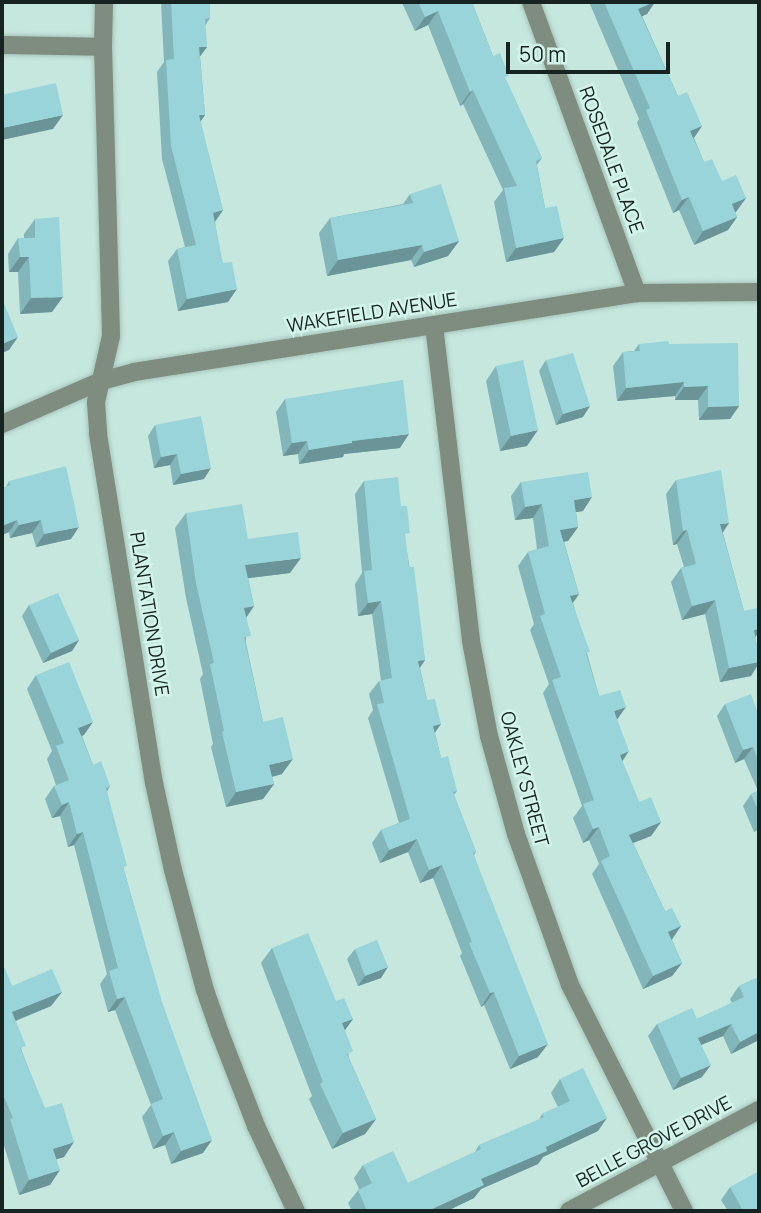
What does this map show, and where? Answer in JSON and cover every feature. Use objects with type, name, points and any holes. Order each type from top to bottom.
[{"type":"street","name":"PLANTATION DRIVE","points":[[104,2],[111,336],[96,414],[98,434],[163,829],[205,990],[256,1126],[296,1211]]},
{"type":"street","name":"ROSEDALE PLACE","points":[[531,2],[637,293]]},
{"type":"street","points":[[2,46],[103,47]]},
{"type":"street","name":"WAKEFIELD AVENUE","points":[[2,424],[101,381],[152,369],[637,293],[759,292]]},
{"type":"street","name":"OAKLEY STREET","points":[[434,325],[465,600],[495,760],[516,834],[570,985],[684,1211]]},
{"type":"street","name":"BELLE GROVE DRIVE","points":[[569,1211],[759,1110]]},
{"type":"building","points":[[171,2],[210,2],[210,18],[205,19],[207,47],[199,47],[205,115],[199,115],[223,210],[213,213],[223,263],[232,262],[237,289],[187,299],[177,249],[196,245],[171,146],[166,60],[174,59]]},
{"type":"building","points":[[418,2],[472,2],[493,56],[500,53],[509,76],[505,77],[542,158],[536,161],[545,208],[557,206],[564,238],[516,248],[504,188],[517,186],[473,90],[470,92],[438,11],[425,17]]},
{"type":"building","points":[[604,2],[654,2],[638,9],[678,96],[687,92],[702,126],[690,131],[704,162],[712,159],[722,181],[736,175],[746,198],[732,204],[737,217],[703,231],[689,197],[682,200],[646,110],[650,108]]},
{"type":"building","points":[[56,83],[63,115],[2,128],[2,95]]},
{"type":"building","points":[[441,184],[459,241],[424,252],[422,245],[338,260],[330,218],[413,203],[410,194]]},
{"type":"building","points":[[59,217],[63,297],[31,298],[29,257],[20,257],[18,238],[35,238],[35,219]]},
{"type":"building","points":[[2,299],[18,337],[2,344]]},
{"type":"building","points":[[668,341],[669,344],[738,343],[739,406],[708,407],[708,386],[684,387],[684,382],[626,388],[623,352],[640,351],[639,344]]},
{"type":"building","points":[[573,353],[590,406],[563,414],[546,360]]},
{"type":"building","points":[[523,360],[538,430],[511,436],[496,366]]},
{"type":"building","points":[[403,380],[409,434],[309,450],[307,441],[292,443],[285,399]]},
{"type":"building","points":[[201,416],[211,468],[181,474],[177,454],[161,457],[155,425]]},
{"type":"building","points":[[66,466],[79,527],[44,534],[41,520],[19,525],[17,520],[2,526],[2,488],[10,485],[9,481]]},
{"type":"building","points":[[721,470],[729,523],[720,524],[744,611],[757,608],[759,619],[759,629],[754,630],[759,662],[729,668],[715,600],[692,606],[681,568],[696,564],[687,530],[683,531],[676,480]]},
{"type":"building","points":[[588,472],[592,497],[574,500],[578,527],[560,530],[579,594],[570,596],[590,652],[586,653],[599,696],[620,690],[626,707],[614,711],[629,751],[620,755],[639,802],[651,797],[661,822],[629,835],[665,911],[672,908],[681,926],[668,932],[682,963],[653,976],[601,861],[610,856],[599,827],[593,829],[583,804],[594,800],[552,680],[561,677],[540,616],[545,614],[528,552],[549,546],[542,504],[525,507],[521,482]]},
{"type":"building","points":[[398,477],[401,506],[407,506],[410,533],[405,534],[409,567],[414,567],[425,660],[418,661],[427,700],[435,699],[441,724],[433,726],[441,758],[448,756],[457,791],[453,792],[476,852],[473,853],[548,1044],[519,1056],[494,992],[490,993],[469,943],[472,942],[442,865],[429,870],[417,839],[389,850],[381,830],[410,819],[377,704],[384,703],[379,681],[392,678],[381,601],[368,603],[364,571],[372,570],[364,481]]},
{"type":"building","points":[[242,504],[248,539],[298,532],[301,558],[245,565],[254,606],[244,608],[251,636],[244,637],[263,722],[283,717],[293,759],[269,765],[274,784],[236,792],[222,732],[224,731],[210,664],[214,663],[196,583],[186,513]]},
{"type":"building","points":[[58,593],[79,640],[51,653],[29,605]]},
{"type":"building","points":[[69,662],[93,722],[78,728],[93,765],[101,761],[110,786],[106,788],[127,866],[123,867],[163,1005],[212,1140],[181,1151],[174,1132],[163,1136],[151,1104],[163,1099],[125,997],[117,999],[109,971],[118,968],[83,832],[77,834],[69,802],[62,805],[54,786],[69,780],[56,746],[64,743],[36,675]]},
{"type":"building","points":[[751,694],[759,713],[759,762],[753,747],[743,750],[725,704]]},
{"type":"building","points":[[759,790],[759,812],[751,794]]},
{"type":"building","points":[[308,933],[336,1001],[344,998],[353,1019],[342,1023],[353,1051],[347,1054],[376,1119],[343,1133],[320,1084],[323,1082],[272,948]]},
{"type":"building","points":[[377,940],[388,967],[365,976],[355,949]]},
{"type":"building","points":[[2,963],[12,986],[52,969],[62,992],[12,1012],[26,1046],[20,1048],[45,1108],[62,1103],[74,1142],[53,1149],[60,1170],[29,1180],[10,1119],[13,1118],[2,1092]]},
{"type":"building","points":[[759,977],[759,1032],[740,1042],[731,1024],[698,1038],[711,1065],[681,1078],[657,1024],[692,1008],[697,1019],[744,997],[739,986]]},
{"type":"building","points":[[583,1068],[607,1118],[546,1147],[547,1151],[481,1179],[484,1185],[428,1211],[367,1211],[358,1190],[372,1183],[363,1165],[393,1151],[408,1183],[481,1149],[479,1145],[544,1117],[542,1114],[570,1101],[560,1079]]},
{"type":"building","points":[[759,1171],[759,1210],[743,1211],[730,1187]]}]
